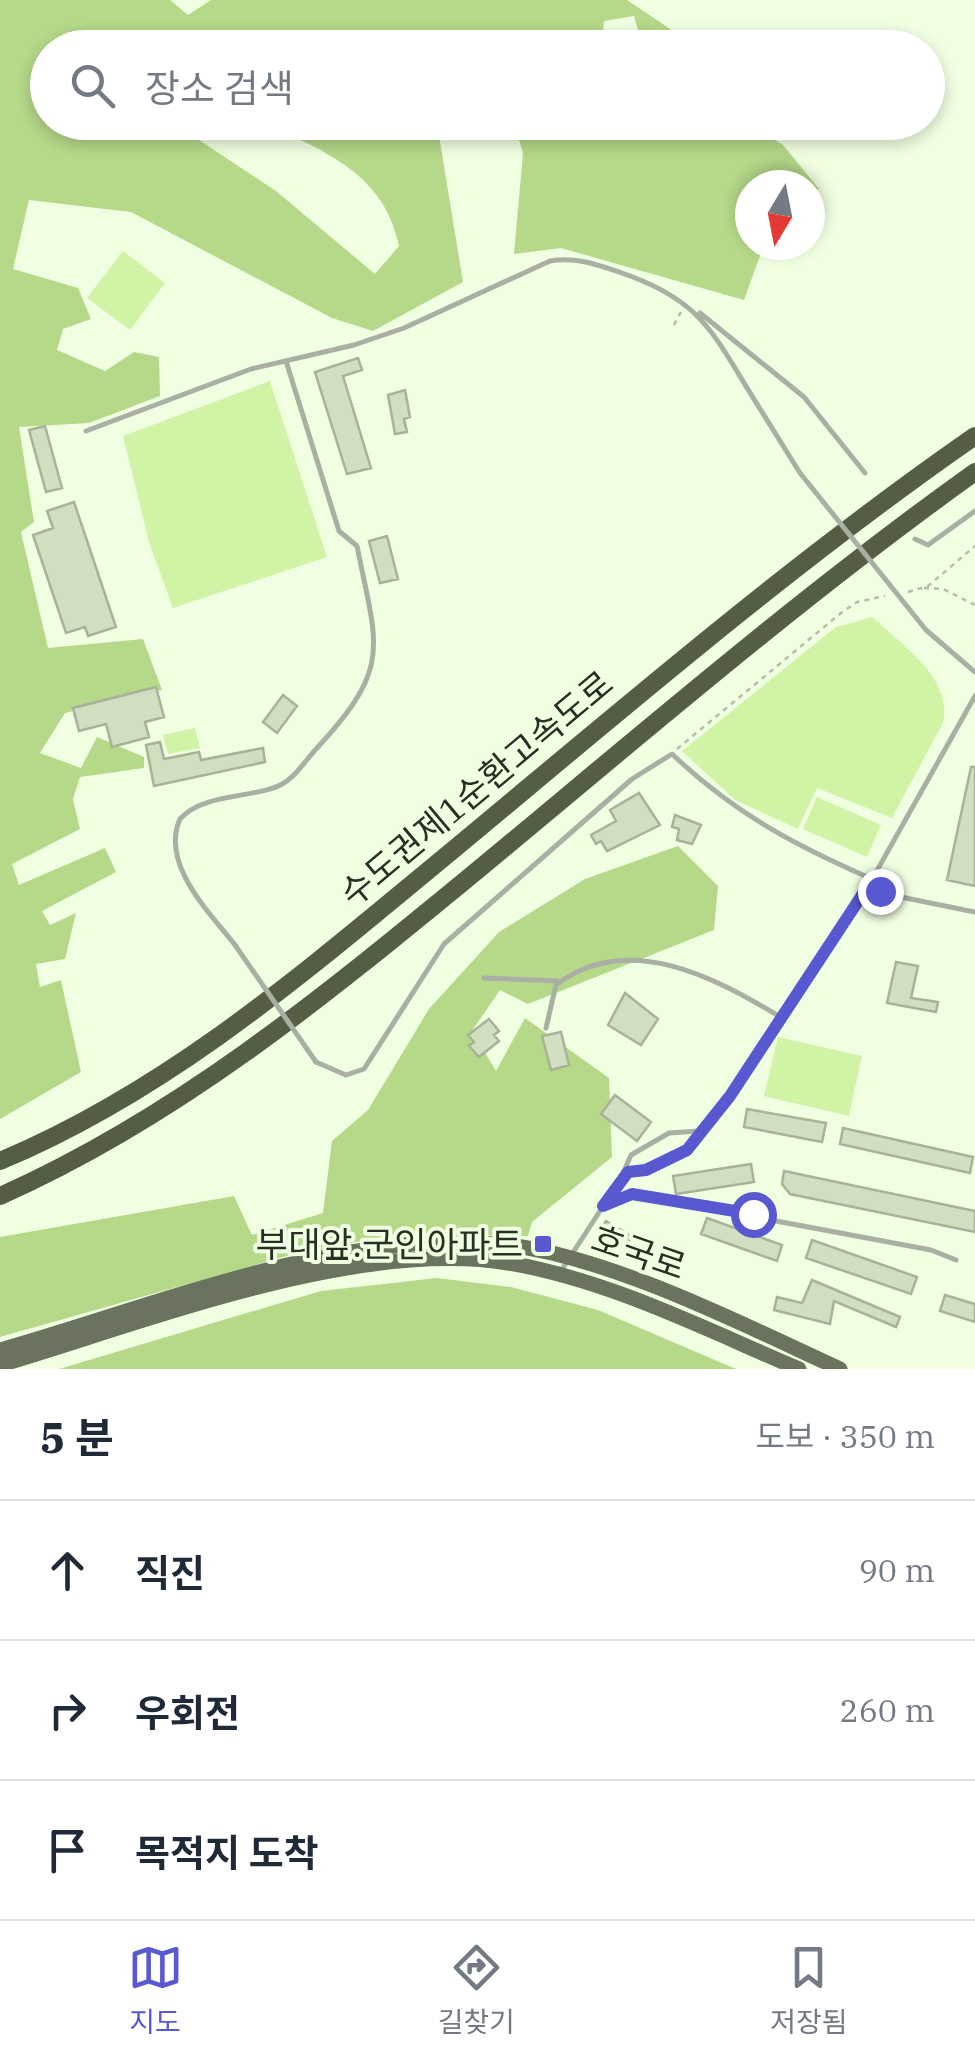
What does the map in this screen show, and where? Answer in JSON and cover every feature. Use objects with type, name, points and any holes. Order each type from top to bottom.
[{"type":"highway","name":"수도권제1순환고속도로","points":[[0,1161],[132,1096],[298,980],[800,562],[975,436]]},
{"type":"highway","name":"수도권제1순환고속도로","points":[[0,1196],[147,1121],[317,1002],[822,585],[975,472]]},
{"type":"main road","name":"호국로","points":[[0,1350],[335,1255],[403,1244],[511,1246],[799,1369]]},
{"type":"main road","name":"호국로","points":[[0,1365],[241,1294],[406,1257],[563,1267],[696,1303],[840,1369]]},
{"type":"lane","points":[[86,431],[251,368],[404,328],[550,261],[566,258],[635,277],[686,302],[804,397],[865,473]]},
{"type":"lane","points":[[686,302],[708,326],[800,473],[926,630],[975,672]]},
{"type":"lane","points":[[286,361],[339,531],[357,546],[376,654],[366,684],[291,778],[255,794],[202,805],[180,819],[176,838],[186,880],[316,1062],[346,1075],[364,1069],[444,944],[632,779],[672,754],[716,796],[760,826],[891,895],[975,912]]},
{"type":"lane","points":[[916,539],[928,545],[939,541],[975,511]]},
{"type":"lane","points":[[620,1180],[628,1172],[646,1170],[687,1150],[730,1096],[870,882],[975,696]]},
{"type":"lane","points":[[484,978],[561,981],[610,963],[643,960],[705,976],[782,1018]]},
{"type":"lane","points":[[546,1028],[548,1006],[561,981]]},
{"type":"lane","points":[[563,1267],[620,1180],[631,1155],[669,1133],[699,1131]]},
{"type":"lane","points":[[603,1206],[632,1194],[696,1203],[931,1250],[956,1260]]},
{"type":"path","points":[[923,588],[975,546]]},
{"type":"path","points":[[902,593],[943,589],[975,605]]},
{"type":"path","points":[[672,754],[841,613],[857,602],[887,595]]},
{"type":"green space","points":[[0,0],[170,0],[188,15],[211,0],[627,0],[672,30],[638,30],[634,16],[604,21],[603,30],[30,30],[30,140],[199,140],[276,191],[375,274],[399,246],[380,200],[349,168],[300,140],[440,140],[463,282],[373,331],[332,318],[131,212],[29,200],[13,269],[78,288],[91,319],[63,329],[57,350],[105,371],[134,352],[159,357],[160,396],[89,423],[19,427],[34,522],[21,532],[48,648],[143,639],[162,690],[65,713],[40,753],[81,768],[97,737],[144,757],[144,768],[80,777],[73,799],[80,829],[12,864],[19,885],[105,848],[116,872],[42,911],[50,925],[76,913],[65,959],[36,964],[40,987],[61,980],[81,1072],[0,1119]]},
{"type":"green space","points":[[519,140],[775,140],[803,170],[735,170],[735,260],[759,260],[744,300],[561,248],[514,254],[523,153]]},
{"type":"green space","points":[[123,251],[165,283],[130,330],[87,298]]},
{"type":"green space","points":[[270,381],[327,557],[173,608],[149,542],[123,436]]},
{"type":"green space","points":[[873,617],[923,664],[940,691],[944,706],[943,723],[892,818],[817,788],[798,829],[735,800],[682,751],[836,627]]},
{"type":"green space","points":[[195,728],[200,748],[168,754],[163,735]]},
{"type":"green space","points":[[817,797],[881,825],[867,857],[803,829]]},
{"type":"green space","points":[[678,846],[718,886],[714,930],[528,1004],[500,990],[472,1031],[496,1071],[525,1018],[609,1078],[612,1157],[532,1222],[528,1236],[400,1233],[283,1257],[0,1337],[0,1237],[234,1196],[252,1235],[323,1213],[332,1141],[368,1110],[429,1009],[499,932],[585,879]]},
{"type":"green space","points":[[778,1037],[862,1056],[849,1116],[764,1096]]},
{"type":"green space","points":[[437,1278],[511,1287],[598,1310],[736,1369],[59,1369],[321,1291]]},
{"type":"building","points":[[358,358],[362,370],[343,376],[371,468],[347,474],[315,372]]},
{"type":"building","points":[[405,390],[410,417],[404,419],[407,432],[395,434],[388,395]]},
{"type":"building","points":[[45,426],[62,488],[46,492],[29,430]]},
{"type":"building","points":[[74,502],[116,627],[88,636],[85,627],[66,633],[33,535],[53,528],[47,511]]},
{"type":"building","points":[[387,536],[398,579],[380,583],[369,541]]},
{"type":"building","points":[[156,687],[164,717],[145,722],[149,737],[112,747],[106,724],[79,731],[73,708]]},
{"type":"building","points":[[283,695],[297,706],[277,733],[263,722]]},
{"type":"building","points":[[160,742],[164,759],[199,752],[201,760],[263,748],[265,762],[154,786],[146,745]]},
{"type":"building","points":[[971,767],[975,767],[975,886],[947,880]]},
{"type":"building","points":[[639,793],[660,825],[607,851],[601,841],[596,844],[591,835],[616,821],[610,810]]},
{"type":"building","points":[[675,815],[701,825],[692,844],[677,840],[679,829],[672,827]]},
{"type":"building","points":[[896,962],[918,966],[911,998],[938,1002],[936,1012],[887,1003]]},
{"type":"building","points":[[625,993],[658,1019],[641,1045],[608,1025]]},
{"type":"building","points":[[489,1019],[499,1031],[494,1035],[499,1041],[479,1057],[469,1046],[474,1042],[468,1035]]},
{"type":"building","points":[[561,1032],[569,1065],[551,1070],[542,1036]]},
{"type":"building","points":[[615,1095],[651,1122],[637,1141],[601,1114]]},
{"type":"building","points":[[747,1109],[826,1123],[822,1142],[744,1127]]},
{"type":"building","points":[[843,1128],[973,1157],[970,1173],[840,1144]]},
{"type":"building","points":[[751,1164],[754,1182],[676,1194],[673,1176]]},
{"type":"building","points":[[784,1171],[975,1211],[975,1232],[790,1194],[782,1184]]},
{"type":"building","points":[[707,1218],[782,1245],[777,1261],[701,1234]]},
{"type":"building","points":[[606,1221],[632,1237],[625,1248],[599,1232]]},
{"type":"building","points":[[812,1240],[917,1277],[911,1294],[806,1258]]},
{"type":"building","points":[[812,1280],[900,1317],[896,1327],[834,1301],[830,1324],[774,1310],[777,1297],[802,1303]]},
{"type":"building","points":[[945,1295],[975,1304],[975,1322],[940,1311]]},
{"type":"place","name":"부대앞.군인아파트","points":[[543,1244]]},
{"type":"route","points":[[753,1214],[632,1194],[603,1206],[628,1172],[646,1170],[687,1150],[730,1096],[868,886],[880,891]]}]
